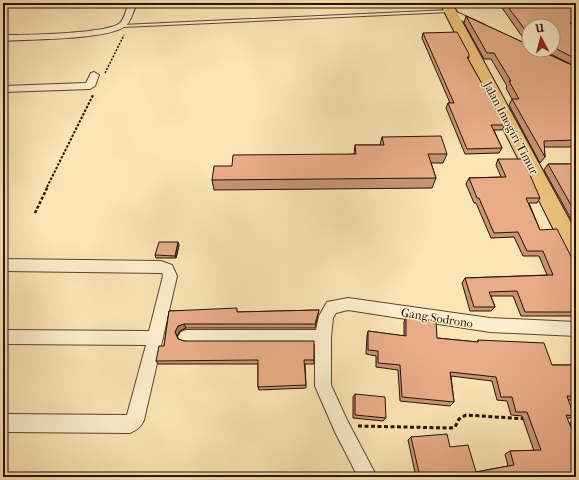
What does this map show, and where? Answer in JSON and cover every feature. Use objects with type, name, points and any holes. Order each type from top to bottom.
[{"type":"main road","name":"Jalan Imogiri Timur","points":[[449,9],[576,252]]},
{"type":"street","points":[[3,38],[92,32],[126,26],[133,3]]},
{"type":"street","points":[[449,9],[488,29]]},
{"type":"street","points":[[3,89],[90,91],[99,74]]},
{"type":"street","points":[[3,423],[130,424],[135,420],[170,276],[168,268],[161,267],[128,266],[5,269]]},
{"type":"street","name":"Gang Sodrono","points":[[368,477],[341,426],[323,386],[323,337],[326,316],[332,307],[342,304],[493,326],[538,330],[576,329]]},
{"type":"street","points":[[3,337],[155,338]]},
{"type":"street","points":[[186,337],[323,337]]},
{"type":"lane","points":[[126,26],[449,9]]},
{"type":"path","points":[[99,74],[126,26]]},
{"type":"path","points":[[35,213],[90,91]]},
{"type":"path","points":[[568,409],[576,428]]},
{"type":"path","points":[[341,426],[450,428],[455,427],[459,419],[466,415],[531,419]]},
{"type":"path","points":[[560,424],[574,424]]},
{"type":"building","points":[[505,3],[576,3],[576,16],[574,16],[576,23],[570,23],[576,30],[576,59],[561,51],[561,18],[521,18],[521,24]]},
{"type":"building","points":[[466,16],[521,41],[521,58],[556,58],[576,67],[576,140],[544,141],[545,157],[512,99],[519,99],[509,81],[511,81],[494,53],[487,53]]},
{"type":"building","points":[[457,32],[469,54],[469,57],[467,57],[505,125],[491,125],[502,148],[467,149],[448,103],[454,103],[423,33]]},
{"type":"building","points":[[441,136],[447,154],[428,154],[436,178],[212,180],[214,166],[232,166],[233,155],[356,154],[355,145],[384,145],[382,137]]},
{"type":"building","points":[[498,159],[523,159],[540,198],[526,198],[540,230],[557,229],[576,266],[576,312],[525,312],[517,291],[489,292],[495,307],[474,307],[465,278],[553,275],[543,251],[527,251],[518,232],[494,233],[479,198],[477,198],[469,178],[506,177]]},
{"type":"building","points":[[548,164],[576,164],[576,214]]},
{"type":"building","points":[[159,242],[178,242],[175,256],[155,255]]},
{"type":"building","points":[[237,308],[237,312],[319,310],[315,324],[184,324],[178,326],[175,332],[178,339],[184,341],[314,341],[314,360],[304,360],[306,385],[258,387],[258,360],[156,361],[159,346],[164,346],[169,311]]},
{"type":"building","points":[[406,317],[436,321],[437,338],[478,342],[478,340],[544,343],[552,365],[576,365],[576,396],[567,396],[574,416],[566,415],[576,440],[576,470],[572,471],[574,477],[420,477],[411,437],[447,434],[450,447],[468,445],[476,472],[514,465],[510,451],[541,450],[527,412],[516,412],[512,397],[501,397],[496,377],[450,372],[454,402],[402,397],[400,365],[378,363],[378,351],[368,350],[368,331],[406,336]]},
{"type":"building","points":[[355,394],[385,397],[386,418],[355,415]]}]
